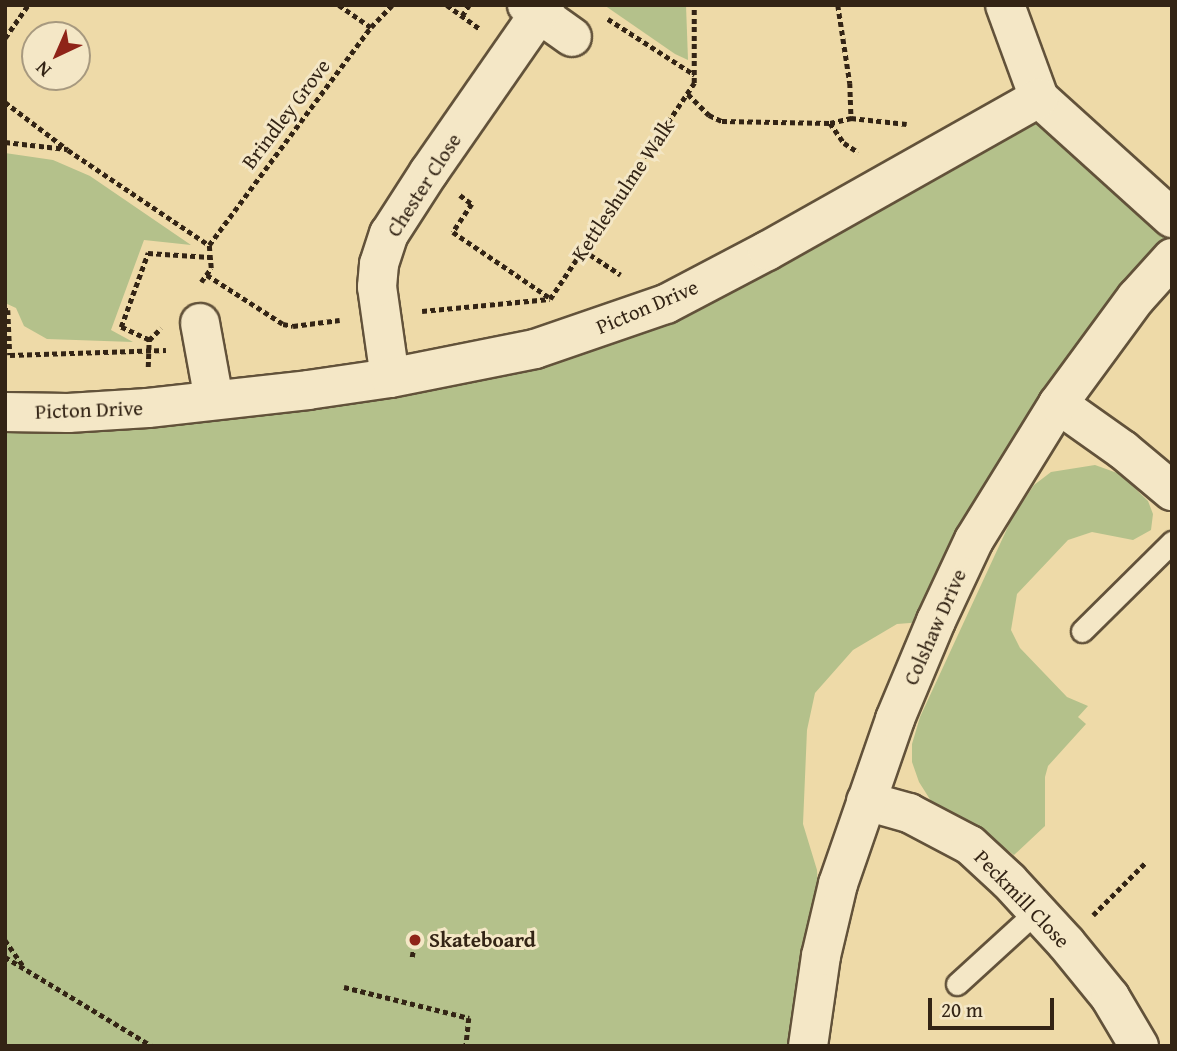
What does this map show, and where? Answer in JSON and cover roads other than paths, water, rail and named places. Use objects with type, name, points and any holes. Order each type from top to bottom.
[{"type":"street","points":[[1005,5],[1039,98],[1172,218]]},
{"type":"street","name":"Chester Close","points":[[390,378],[377,287],[379,264],[389,234],[537,8],[572,37]]},
{"type":"street","name":"Picton Drive","points":[[5,412],[68,413],[148,408],[390,378],[535,349],[666,304],[767,251],[1039,98]]},
{"type":"street","name":"Colshaw Drive","points":[[808,1046],[821,956],[838,884],[916,666],[969,550],[1058,404],[1136,298],[1172,258]]},
{"type":"street","points":[[190,331],[214,400]]},
{"type":"street","points":[[1058,404],[1123,450],[1172,491]]},
{"type":"street","name":"Peckmill Close","points":[[866,801],[909,813],[970,845],[1066,943],[1110,998],[1139,1046]]},
{"type":"lane","points":[[1082,631],[1172,542]]},
{"type":"lane","points":[[957,984],[1037,911]]},
{"type":"place","name":"Skateboard","points":[[415,940]]}]
